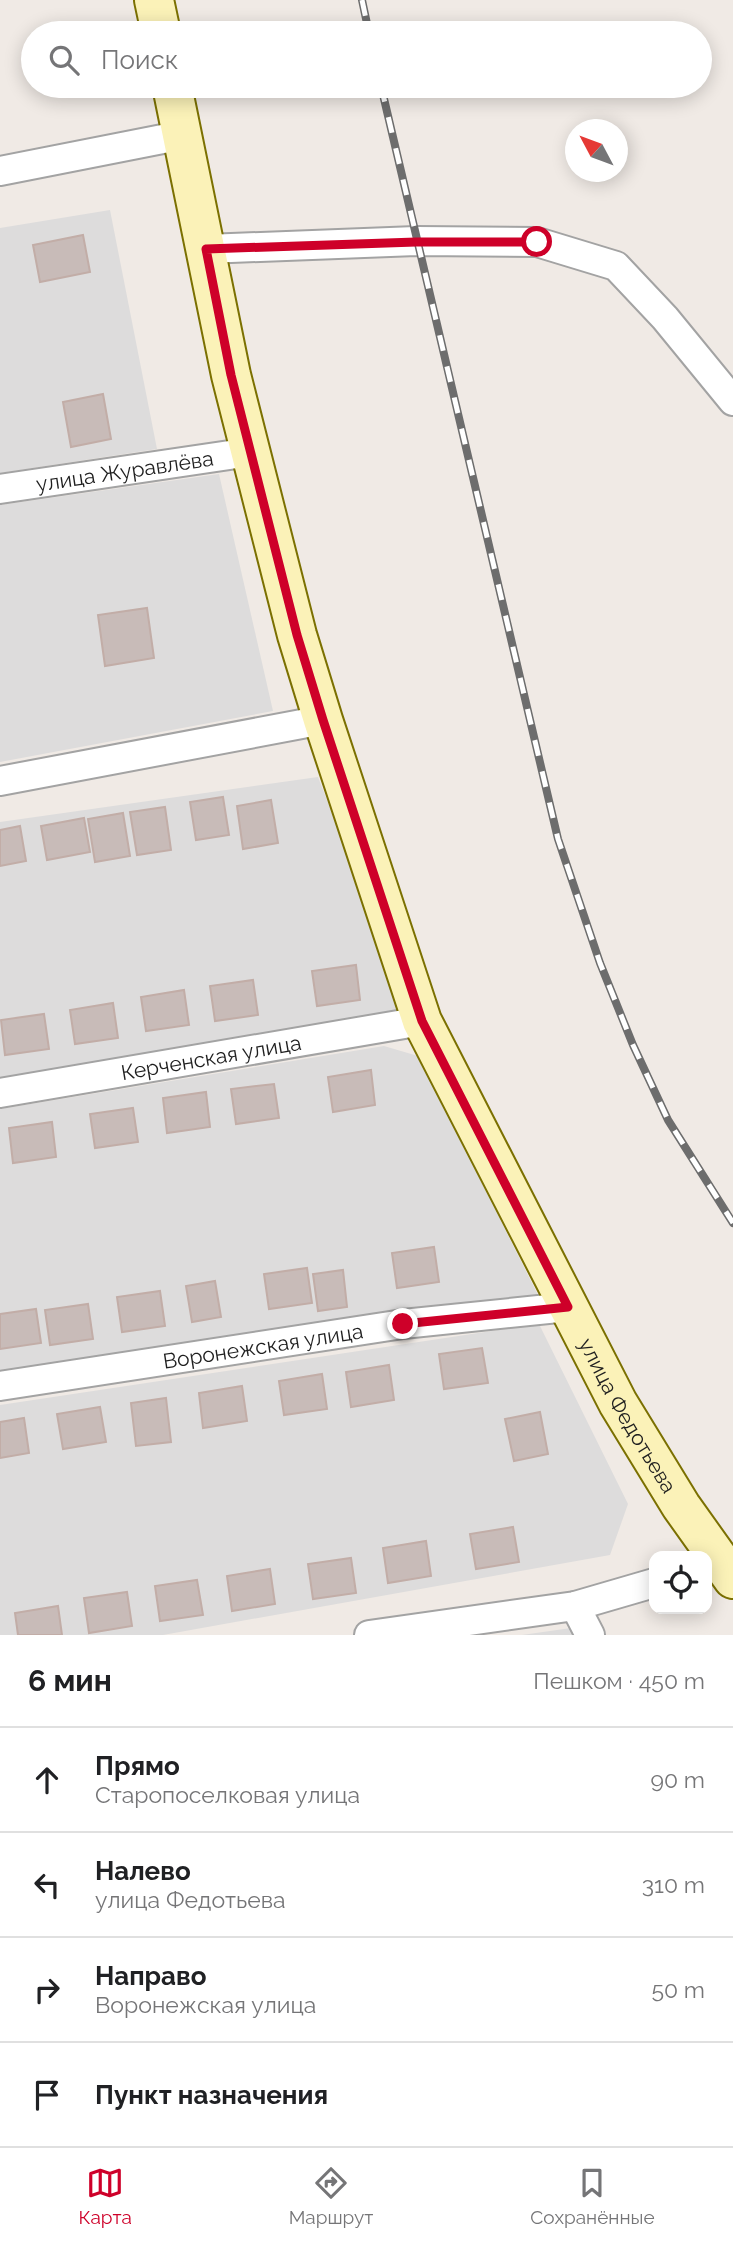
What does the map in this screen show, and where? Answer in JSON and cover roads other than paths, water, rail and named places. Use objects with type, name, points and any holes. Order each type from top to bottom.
[{"type":"main road","points":[[153,0],[158,21]]},
{"type":"main road","name":"улица Федотьева","points":[[175,98],[231,375],[297,635],[422,1021],[618,1403],[720,1570]]},
{"type":"street","points":[[0,171],[183,135]]},
{"type":"street","points":[[206,249],[416,242],[537,242],[616,267],[665,318],[733,401]]},
{"type":"street","name":"улица Журавлёва","points":[[0,489],[250,452]]},
{"type":"street","points":[[0,781],[323,720]]},
{"type":"street","name":"Керченская улица","points":[[0,1093],[422,1021]]},
{"type":"street","name":"Воронежская улица","points":[[0,1386],[403,1324],[568,1307]]},
{"type":"street","points":[[369,1635],[575,1606],[649,1584]]},
{"type":"street","points":[[575,1606],[590,1635]]},
{"type":"railway","points":[[362,0],[366,21]]},
{"type":"railway","points":[[384,98],[558,839],[600,963],[633,1045],[668,1120],[733,1223]]}]
